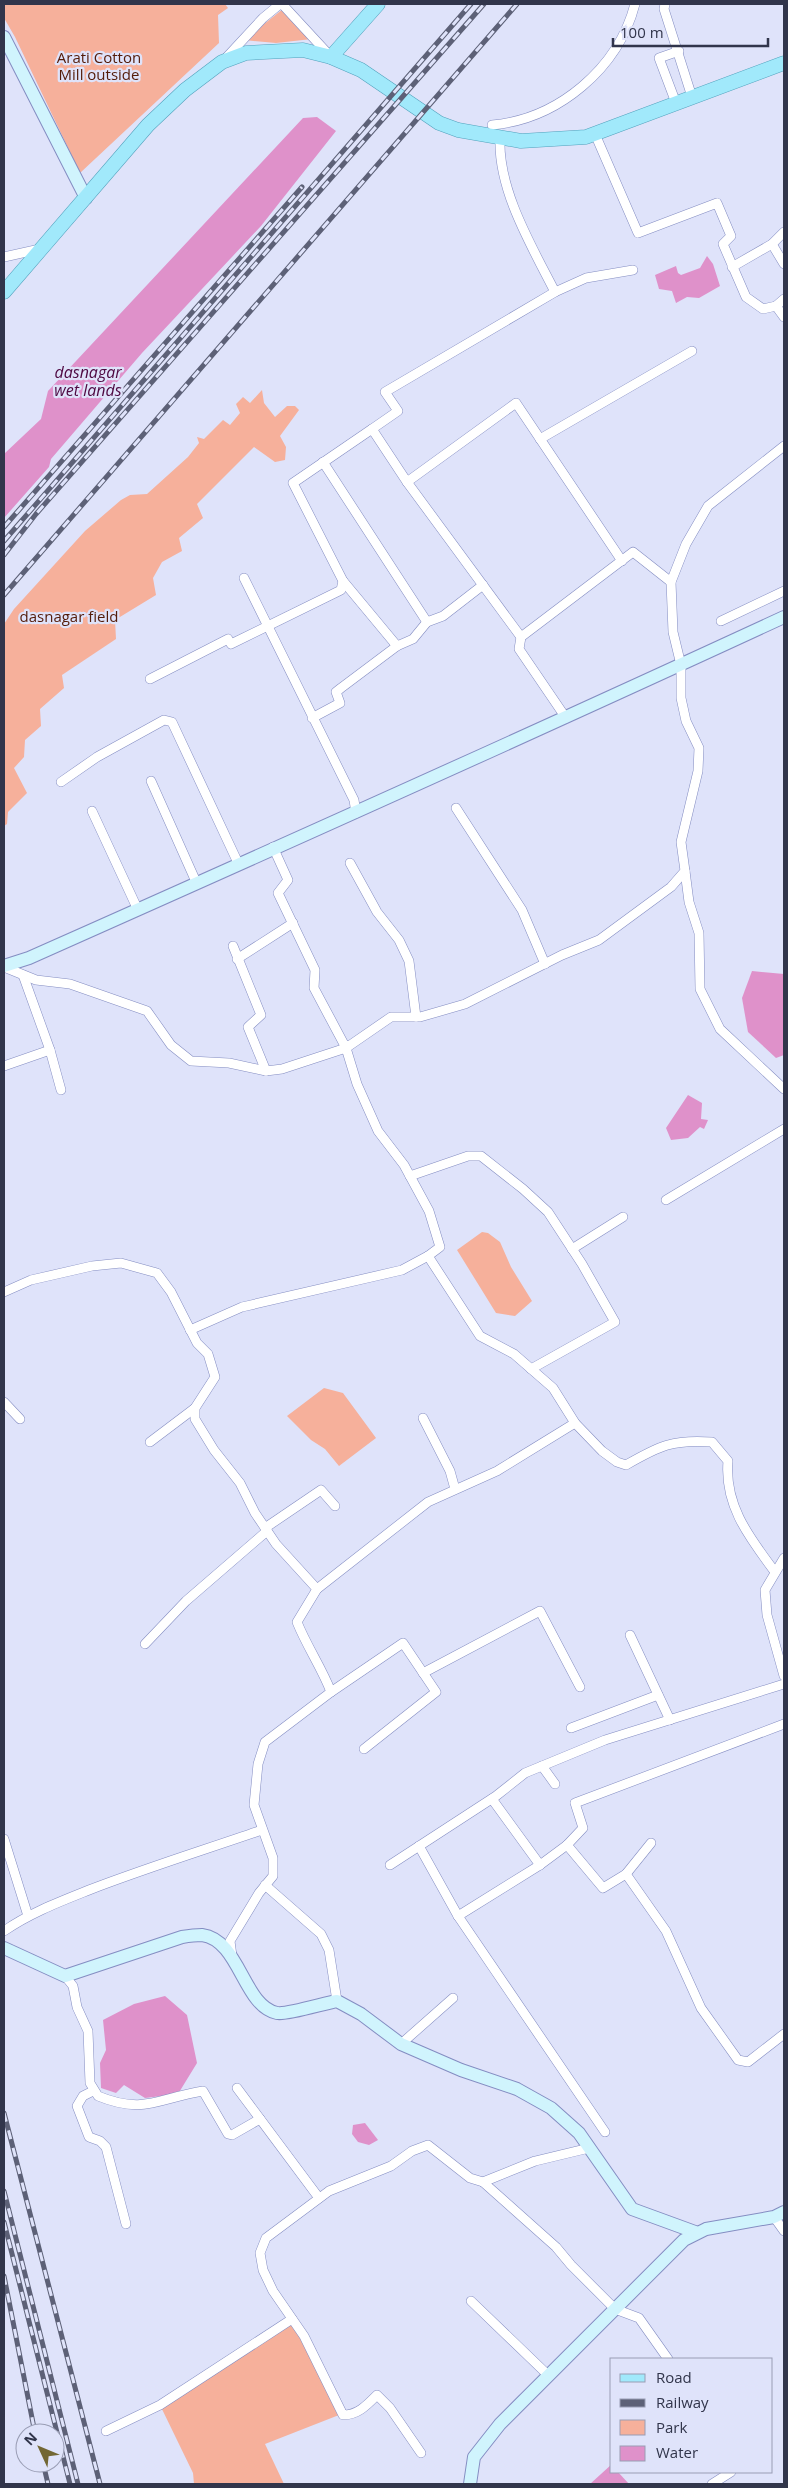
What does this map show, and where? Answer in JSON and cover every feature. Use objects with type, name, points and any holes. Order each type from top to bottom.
[{"type":"main road","points":[[331,57],[378,4]]},
{"type":"main road","points":[[4,292],[148,126],[185,90],[222,62],[246,53],[273,50],[303,50],[331,57],[368,74],[439,123],[458,130],[521,141],[586,137],[784,63]]},
{"type":"street","points":[[222,62],[263,18],[281,4],[331,57]]},
{"type":"street","points":[[492,125],[515,123],[565,101],[607,62],[621,39],[635,4]]},
{"type":"street","points":[[665,4],[664,9],[679,51],[692,97]]},
{"type":"street","points":[[4,37],[86,198]]},
{"type":"street","points":[[676,103],[659,58],[679,51]]},
{"type":"street","points":[[595,134],[638,233],[717,203],[730,236],[723,244],[746,297],[763,308],[776,306],[784,299]]},
{"type":"street","points":[[500,138],[500,158],[503,174],[522,228],[555,292]]},
{"type":"street","points":[[732,267],[772,244],[784,232]]},
{"type":"street","points":[[772,244],[784,264]]},
{"type":"street","points":[[4,258],[42,248]]},
{"type":"street","points":[[397,646],[343,581],[293,483],[398,411],[385,392],[555,292],[586,278],[633,270]]},
{"type":"street","points":[[776,306],[784,317]]},
{"type":"street","points":[[540,439],[692,351]]},
{"type":"street","points":[[407,482],[516,403],[622,561]]},
{"type":"street","points":[[372,429],[407,482],[521,637]]},
{"type":"street","points":[[784,446],[708,506],[686,544],[671,582],[673,632],[681,665],[681,698],[686,721],[699,748],[698,771],[680,842],[689,902],[699,933],[700,989],[720,1029],[784,1089]]},
{"type":"street","points":[[323,462],[427,622]]},
{"type":"street","points":[[566,718],[519,649],[521,637],[633,552],[671,582]]},
{"type":"street","points":[[244,578],[354,800],[356,813]]},
{"type":"street","points":[[150,679],[228,639],[232,644],[341,590],[343,581]]},
{"type":"street","points":[[312,718],[340,703],[336,692],[397,646],[413,639],[427,622],[443,616],[483,584]]},
{"type":"street","points":[[721,621],[784,591]]},
{"type":"street","points":[[4,967],[197,884],[273,847],[356,813],[784,617]]},
{"type":"street","points":[[61,782],[96,757],[164,720],[172,722],[239,865]]},
{"type":"street","points":[[151,781],[197,884]]},
{"type":"street","points":[[456,808],[522,910],[545,964]]},
{"type":"street","points":[[92,811],[138,910]]},
{"type":"street","points":[[190,1330],[242,1307],[402,1270],[440,1247],[429,1211],[410,1176],[378,1131],[357,1084],[346,1048],[314,988],[315,970],[278,893],[288,880],[273,847]]},
{"type":"street","points":[[350,863],[378,912],[399,940],[409,961],[416,1017]]},
{"type":"street","points":[[4,967],[36,980],[70,984],[147,1012],[171,1045],[191,1061],[229,1063],[266,1071],[282,1069],[346,1048],[391,1017],[416,1017],[465,1004],[545,964],[599,940],[671,887],[685,871]]},
{"type":"street","points":[[237,959],[293,923]]},
{"type":"street","points":[[232,946],[262,1015],[248,1027],[266,1071]]},
{"type":"street","points":[[24,975],[50,1050],[61,1090]]},
{"type":"street","points":[[4,1066],[50,1050]]},
{"type":"street","points":[[666,1200],[784,1129]]},
{"type":"street","points":[[410,1176],[468,1156],[481,1156],[523,1189],[548,1212],[572,1248],[615,1322],[531,1369]]},
{"type":"street","points":[[572,1248],[623,1217]]},
{"type":"street","points":[[428,1256],[480,1336],[514,1354],[553,1388],[575,1423],[602,1451],[616,1462],[626,1465],[658,1447],[689,1440],[712,1442],[728,1461],[727,1476],[734,1510],[744,1530],[775,1572]]},
{"type":"street","points":[[4,1292],[31,1280],[92,1266],[121,1263],[157,1273],[172,1292],[197,1343],[208,1354],[215,1377],[195,1408],[150,1442]]},
{"type":"street","points":[[4,1402],[20,1419]]},
{"type":"street","points":[[195,1408],[195,1419],[214,1450],[240,1483],[266,1529],[291,1562],[317,1589]]},
{"type":"street","points":[[423,1418],[450,1471],[455,1489]]},
{"type":"street","points":[[331,1692],[324,1673],[305,1644],[297,1622],[317,1589],[428,1502],[497,1471],[575,1423]]},
{"type":"street","points":[[145,1644],[186,1601],[266,1529],[321,1490],[335,1506]]},
{"type":"street","points":[[784,1558],[766,1590],[767,1616],[784,1676]]},
{"type":"street","points":[[423,1673],[540,1611],[580,1687]]},
{"type":"street","points":[[630,1635],[670,1720]]},
{"type":"street","points":[[233,1959],[230,1941],[265,1885],[273,1876],[273,1858],[254,1805],[254,1788],[258,1764],[265,1742],[331,1692],[403,1643],[436,1692],[364,1749]]},
{"type":"street","points":[[390,1865],[492,1799],[525,1773],[605,1740],[784,1684]]},
{"type":"street","points":[[571,1728],[658,1695]]},
{"type":"street","points":[[458,1916],[540,1865],[567,1845],[584,1828],[574,1802],[784,1724]]},
{"type":"street","points":[[542,1766],[555,1784]]},
{"type":"street","points":[[492,1799],[540,1865]]},
{"type":"street","points":[[4,1931],[28,1916],[126,1876],[262,1830]]},
{"type":"street","points":[[4,1839],[28,1916]]},
{"type":"street","points":[[567,1845],[603,1888],[626,1874],[651,1843]]},
{"type":"street","points":[[418,1846],[458,1916],[605,2132]]},
{"type":"street","points":[[626,1874],[666,1931],[701,2008],[738,2060],[748,2062],[784,2034]]},
{"type":"street","points":[[265,1885],[321,1934],[329,1950],[337,2001]]},
{"type":"street","points":[[65,1976],[182,1937],[203,1935],[218,1943],[233,1959],[259,2005],[278,2013],[337,2001],[361,2014],[401,2044],[460,2070],[517,2089],[551,2108],[579,2133],[632,2209],[695,2232]]},
{"type":"street","points":[[4,1948],[65,1976],[73,1986],[77,2007],[88,2031],[90,2083],[93,2091],[98,2096],[111,2102],[149,2105],[202,2091],[228,2134],[232,2135],[260,2119]]},
{"type":"street","points":[[401,2044],[453,1998]]},
{"type":"street","points":[[237,2088],[319,2198]]},
{"type":"street","points":[[93,2091],[83,2096],[77,2106],[89,2137],[100,2141],[106,2146],[126,2224]]},
{"type":"street","points":[[421,2452],[390,2408],[377,2395],[352,2415],[344,2415],[304,2336],[273,2291],[263,2270],[260,2253],[266,2238],[319,2198],[348,2182],[390,2166],[428,2144],[470,2178],[482,2182],[556,2247],[571,2266],[615,2309],[639,2318],[667,2358]]},
{"type":"street","points":[[482,2182],[535,2160],[589,2148]]},
{"type":"street","points":[[471,2482],[474,2457],[480,2447],[684,2240],[695,2232],[779,2215],[784,2231]]},
{"type":"street","points":[[471,2301],[548,2376]]},
{"type":"street","points":[[106,2431],[160,2405],[292,2319]]},
{"type":"street","points":[[712,2484],[729,2473]]},
{"type":"green space","name":"Arati Cotton Mill outside","points":[[4,4],[225,4],[228,8],[218,15],[219,43],[80,173],[15,37],[4,18]]},
{"type":"green space","points":[[283,9],[312,39],[276,43],[244,40]]},
{"type":"green space","name":"dasnagar field","points":[[262,390],[264,403],[275,417],[287,406],[295,406],[299,410],[280,436],[286,447],[285,460],[275,462],[254,447],[197,504],[203,518],[179,538],[182,551],[162,562],[153,578],[156,595],[115,620],[116,639],[62,675],[64,688],[40,709],[41,726],[25,740],[24,757],[14,768],[27,793],[8,812],[7,824],[4,826],[4,624],[14,609],[85,531],[121,500],[130,495],[147,494],[188,457],[199,443],[197,437],[204,439],[223,420],[230,425],[240,413],[236,404],[243,397],[250,403]]},
{"type":"green space","points":[[482,1232],[488,1233],[500,1242],[511,1267],[532,1301],[515,1316],[496,1313],[457,1250]]},
{"type":"green space","points":[[324,1388],[343,1393],[376,1438],[339,1466],[325,1449],[311,1440],[287,1416]]},
{"type":"green space","points":[[292,2321],[339,2415],[265,2444],[284,2484],[194,2484],[193,2473],[160,2405]]},
{"type":"water","name":"dasnagar wet lands","points":[[317,117],[336,131],[261,226],[142,353],[51,459],[49,467],[4,518],[4,454],[41,419],[48,391],[303,118]]},
{"type":"water","points":[[707,256],[713,264],[720,286],[699,298],[687,297],[676,303],[672,291],[659,289],[655,275],[676,266],[678,273],[681,275],[700,268]]},
{"type":"water","points":[[752,971],[784,974],[784,1055],[776,1058],[748,1032],[742,998]]},
{"type":"water","points":[[688,1095],[702,1103],[701,1119],[708,1120],[704,1129],[700,1127],[688,1138],[671,1140],[666,1128]]},
{"type":"water","points":[[165,1996],[187,2015],[197,2063],[178,2094],[145,2098],[124,2085],[116,2093],[101,2088],[100,2063],[106,2050],[103,2020],[134,2004]]},
{"type":"water","points":[[365,2123],[378,2140],[369,2145],[358,2142],[352,2134],[353,2125]]},
{"type":"water","points":[[610,2466],[610,2473],[619,2473],[629,2484],[590,2484]]},
{"type":"railway","points":[[4,541],[471,4]]},
{"type":"railway","points":[[4,555],[36,514],[484,4]]},
{"type":"railway","points":[[4,595],[517,4]]},
{"type":"railway","points":[[4,527],[302,187]]},
{"type":"railway","points":[[4,2113],[100,2484]]},
{"type":"railway","points":[[4,2191],[78,2484]]},
{"type":"railway","points":[[4,2222],[70,2484]]},
{"type":"railway","points":[[4,2276],[33,2423]]},
{"type":"railway","points":[[45,2473],[48,2484]]}]
